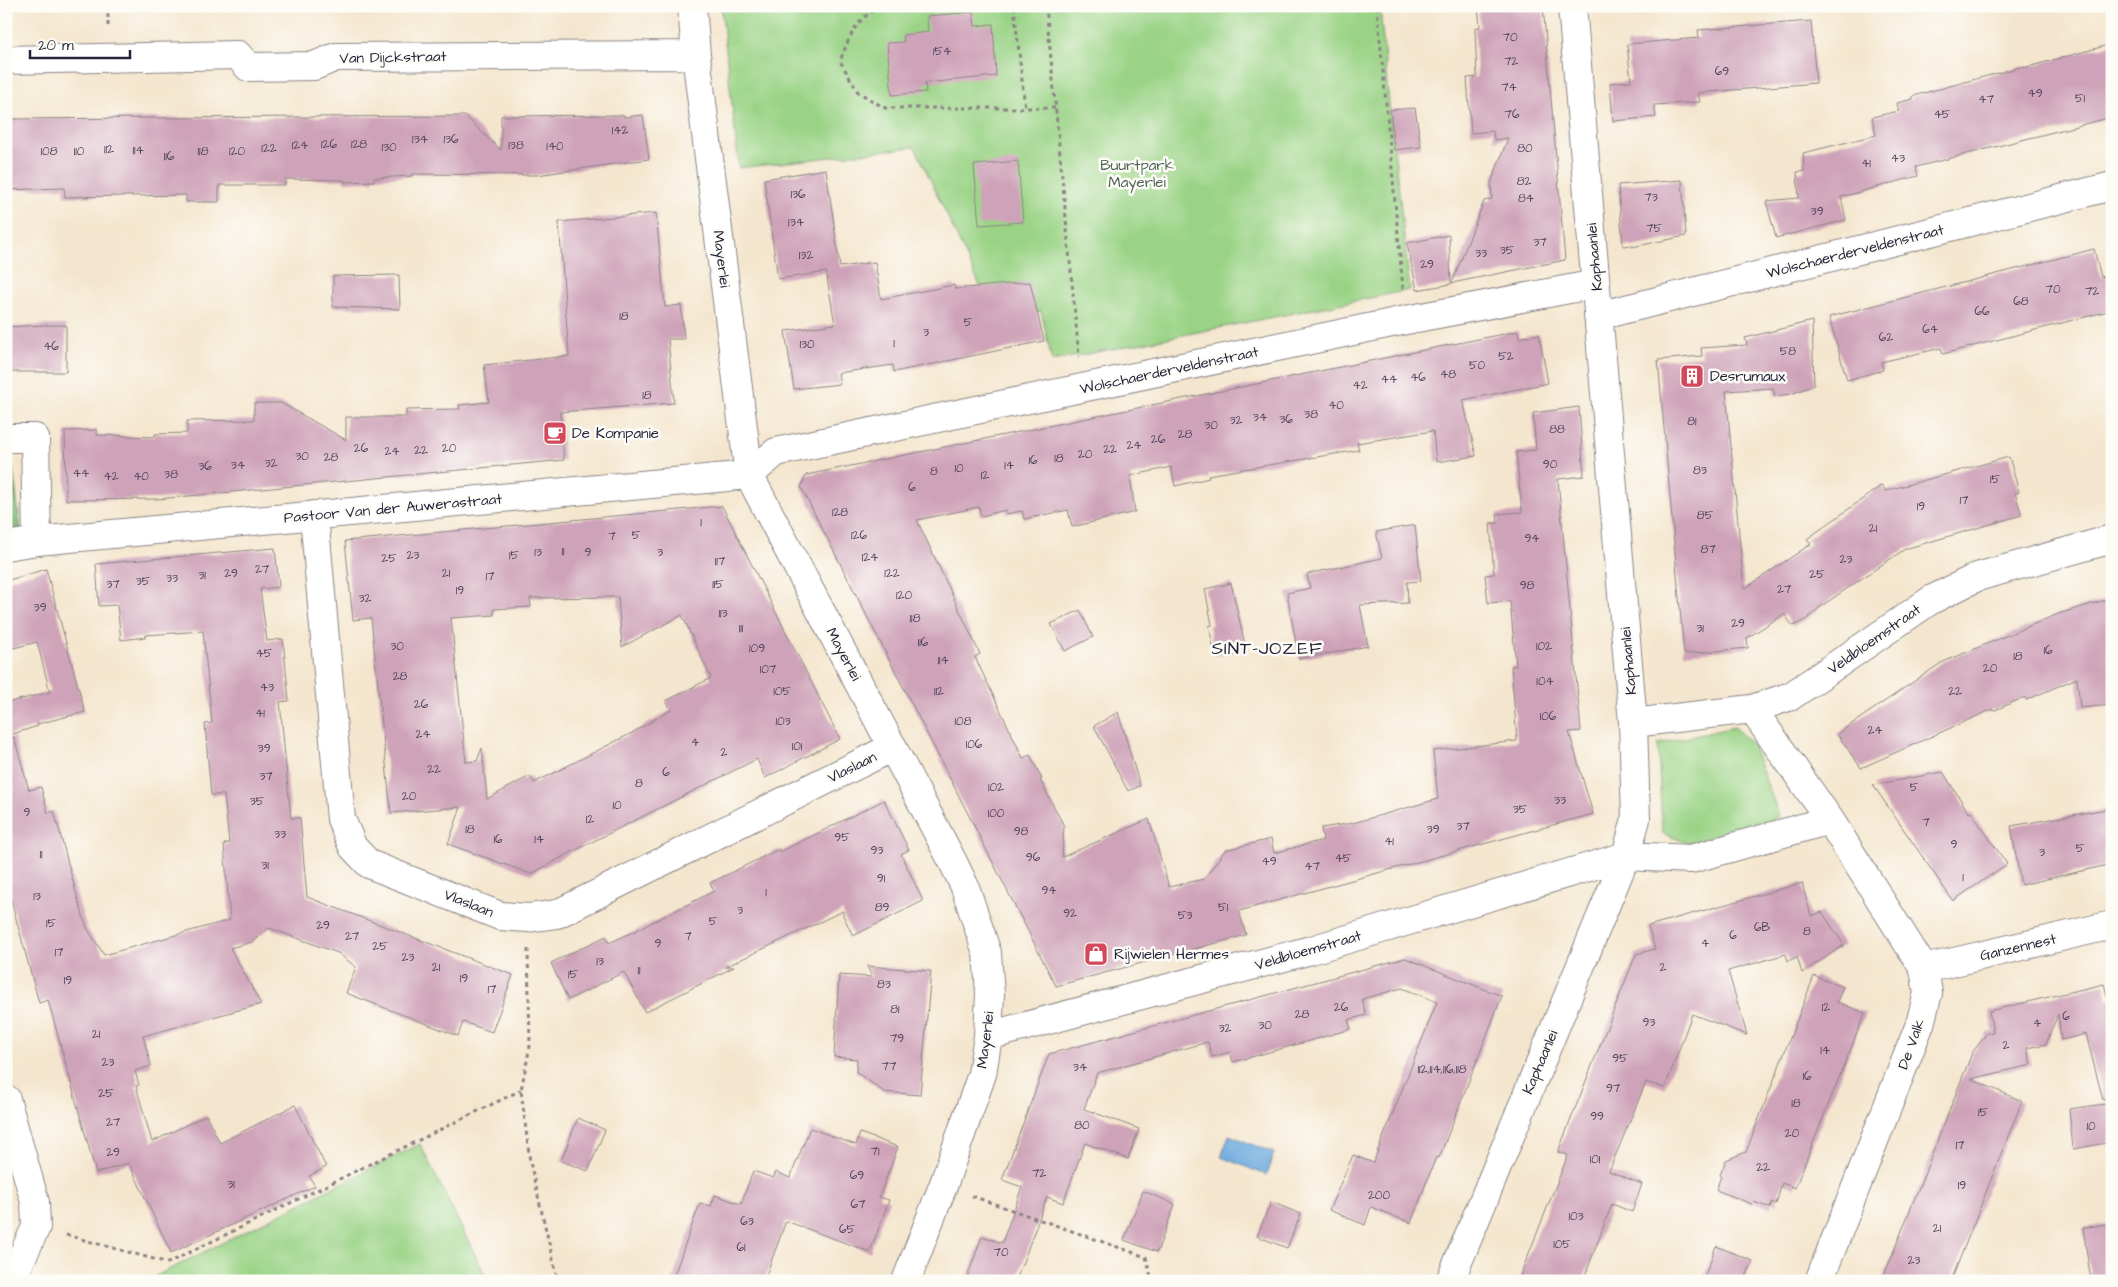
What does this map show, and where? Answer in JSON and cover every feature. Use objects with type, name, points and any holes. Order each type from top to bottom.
[{"type":"street","name":"Mayerlei","points":[[692,6],[696,54],[749,475],[965,887],[987,953],[990,994],[988,1036],[982,1074],[943,1186],[906,1281]]},
{"type":"street","name":"Kaphaanlei","points":[[1450,1281],[1626,856],[1636,819],[1634,723],[1572,6]]},
{"type":"street","name":"Van Dijckstraat","points":[[6,60],[238,55],[248,67],[314,66],[336,57],[696,54]]},
{"type":"street","name":"Wolschaerderveldenstraat","points":[[1598,316],[2112,186]]},
{"type":"street","name":"Wolschaerderveldenstraat","points":[[749,475],[776,452],[1406,320],[1596,284]]},
{"type":"street","points":[[6,438],[35,438],[37,541]]},
{"type":"street","name":"Pastoor Van der Auwerastraat","points":[[6,546],[37,541],[749,475]]},
{"type":"street","name":"Vlaslaan","points":[[314,515],[341,818],[353,847],[369,864],[500,916],[528,918],[557,914],[893,747]]},
{"type":"street","name":"Veldbloemstraat","points":[[1634,723],[1752,709],[1791,696],[1931,600],[1977,578],[2112,539]]},
{"type":"street","name":"De Valk","points":[[1752,709],[1830,820],[1924,969],[1928,993],[1920,1024],[1819,1281]]},
{"type":"street","points":[[1626,856],[1691,858],[1830,820]]},
{"type":"street","name":"Veldbloemstraat","points":[[988,1036],[1311,950],[1626,856]]},
{"type":"street","name":"Ganzennest","points":[[1924,969],[2112,925]]},
{"type":"street","points":[[6,1099],[35,1202],[36,1227],[16,1270],[6,1274]]},
{"type":"path","points":[[108,6],[108,30]]},
{"type":"path","points":[[881,6],[869,12],[854,27],[840,61],[858,92],[885,108],[1056,108]]},
{"type":"path","points":[[1014,6],[1025,108]]},
{"type":"path","points":[[1046,6],[1082,388]]},
{"type":"path","points":[[1377,6],[1406,320]]},
{"type":"path","points":[[528,918],[530,1046],[521,1090],[530,1162],[558,1281]]},
{"type":"path","points":[[36,1227],[168,1263],[521,1090]]},
{"type":"path","points":[[943,1186],[1146,1257],[1152,1281]]},
{"type":"green space","name":"Buurtpark Mayerlei","points":[[721,6],[1380,6],[1410,290],[1052,361],[1041,311],[995,318],[915,147],[739,168]]},
{"type":"green space","points":[[6,448],[10,448],[21,529],[6,530]]},
{"type":"green space","points":[[1734,727],[1752,744],[1779,815],[1770,824],[1687,843],[1662,833],[1658,744]]},
{"type":"green space","points":[[420,1144],[488,1281],[146,1281]]},
{"type":"water","points":[[1229,1135],[1274,1153],[1266,1175],[1221,1157]]},
{"type":"building","points":[[1478,6],[1543,6],[1565,260],[1452,283],[1484,201],[1492,199],[1491,183],[1508,138],[1494,140],[1493,131],[1471,133],[1467,78],[1477,77],[1475,28],[1480,27]]},
{"type":"building","points":[[973,12],[975,26],[993,24],[996,76],[925,83],[926,92],[892,95],[887,43],[904,42],[903,35],[928,32],[927,16]]},
{"type":"building","points":[[1811,21],[1816,83],[1698,93],[1700,102],[1654,105],[1656,117],[1613,121],[1610,83],[1631,81],[1627,44],[1699,38],[1698,30]]},
{"type":"building","points":[[2112,44],[2112,117],[1916,167],[1918,176],[1841,197],[1846,220],[1776,238],[1766,201],[1799,198],[1797,172],[1804,171],[1803,153],[1876,135],[1872,117],[1899,111],[1897,103],[1913,99],[1913,96]]},
{"type":"building","points":[[1415,108],[1421,147],[1394,150],[1390,110]]},
{"type":"building","points":[[624,115],[624,117],[643,115],[649,159],[537,175],[412,174],[412,176],[374,178],[374,181],[344,182],[344,180],[285,179],[285,185],[219,185],[219,202],[186,202],[186,195],[65,197],[64,188],[6,190],[6,119],[465,116],[501,150],[501,116]]},
{"type":"building","points":[[1018,161],[1023,222],[979,225],[974,165]]},
{"type":"building","points":[[826,169],[840,267],[875,262],[881,299],[954,285],[955,289],[1030,282],[1044,341],[894,372],[893,365],[838,373],[840,384],[794,389],[785,331],[835,324],[826,272],[778,279],[764,179]]},
{"type":"building","points":[[1682,180],[1686,236],[1632,247],[1632,245],[1623,246],[1618,185]]},
{"type":"building","points":[[656,213],[665,307],[681,305],[684,339],[668,339],[674,403],[560,412],[564,460],[158,499],[66,500],[65,431],[97,430],[97,435],[155,437],[155,434],[187,433],[187,421],[254,420],[254,403],[281,403],[346,440],[346,417],[406,417],[406,410],[460,409],[459,405],[489,402],[484,365],[569,356],[559,222]]},
{"type":"building","points":[[1449,235],[1451,284],[1417,290],[1407,243]]},
{"type":"building","points":[[2094,249],[2101,277],[2112,274],[2112,310],[1943,354],[1941,348],[1881,362],[1883,370],[1847,380],[1829,317]]},
{"type":"building","points":[[399,275],[400,309],[333,307],[333,276]]},
{"type":"building","points":[[1812,321],[1814,385],[1791,394],[1775,396],[1773,388],[1726,391],[1744,589],[1811,544],[1807,539],[1882,485],[1885,491],[2009,457],[2019,492],[2015,493],[2022,515],[1905,549],[1820,607],[1807,619],[1793,626],[1784,614],[1747,638],[1748,648],[1684,654],[1658,360],[1702,356],[1701,348],[1747,345],[1745,338]]},
{"type":"building","points":[[66,325],[66,372],[6,372],[6,327]]},
{"type":"building","points":[[1518,331],[1519,338],[1539,334],[1548,383],[1463,400],[1476,456],[1436,462],[1433,431],[1357,443],[1359,450],[1208,475],[1209,478],[1175,486],[1171,467],[1130,476],[1135,512],[1072,527],[1068,510],[1024,519],[1022,511],[1006,514],[1006,510],[981,516],[979,507],[917,520],[980,654],[975,657],[1023,758],[1030,755],[1042,779],[1040,780],[1064,826],[1062,857],[1149,819],[1169,887],[1204,879],[1225,850],[1271,839],[1274,853],[1323,840],[1321,828],[1353,823],[1438,799],[1433,751],[1517,741],[1511,666],[1516,666],[1510,601],[1488,603],[1485,575],[1494,574],[1490,523],[1498,523],[1497,514],[1522,512],[1516,452],[1536,450],[1533,413],[1579,407],[1584,476],[1558,479],[1581,731],[1569,732],[1593,814],[1239,911],[1246,935],[1056,986],[801,487],[806,475]]},
{"type":"building","points":[[722,506],[840,739],[765,778],[757,759],[531,874],[448,844],[461,807],[391,813],[371,618],[353,620],[345,541]],"holes":[[[618,597],[622,647],[682,615],[711,678],[666,701],[671,710],[630,734],[534,783],[530,776],[487,799],[482,748],[477,761],[466,762],[451,618],[494,615],[494,609],[531,607],[530,598]]]},
{"type":"building","points":[[1415,525],[1421,581],[1407,582],[1408,603],[1360,605],[1368,646],[1299,659],[1287,593],[1310,588],[1307,574],[1382,558],[1376,532]]},
{"type":"building","points":[[275,548],[279,587],[260,589],[267,641],[283,639],[289,701],[280,702],[288,789],[291,818],[300,818],[307,897],[513,975],[492,1032],[463,1022],[458,1036],[346,993],[356,967],[338,953],[269,928],[252,942],[230,948],[261,1004],[143,1036],[151,1066],[135,1071],[139,1085],[136,1086],[152,1142],[206,1115],[220,1143],[295,1105],[326,1167],[309,1176],[315,1186],[171,1253],[129,1163],[96,1173],[48,1000],[39,1003],[6,882],[6,738],[14,737],[29,790],[41,787],[48,813],[54,811],[87,928],[104,955],[230,920],[224,844],[229,843],[224,795],[211,795],[205,724],[212,723],[203,631],[146,635],[146,637],[121,640],[117,605],[99,606],[96,564]]},
{"type":"building","points":[[46,569],[85,712],[37,724],[38,726],[6,736],[6,703],[50,692],[37,642],[6,650],[6,581]]},
{"type":"building","points":[[1231,583],[1246,649],[1215,656],[1209,626],[1212,625],[1205,589]]},
{"type":"building","points":[[2112,598],[2112,705],[2080,708],[2077,678],[2026,700],[2025,697],[1993,711],[1993,709],[1861,768],[1837,734],[1941,663],[2058,614]]},
{"type":"building","points":[[1080,610],[1093,637],[1065,651],[1051,624]]},
{"type":"building","points":[[1118,712],[1140,786],[1128,791],[1094,726]]},
{"type":"building","points":[[1943,772],[1969,813],[1971,812],[2007,864],[1953,901],[1873,785]]},
{"type":"building","points":[[884,800],[909,850],[901,854],[923,901],[853,936],[843,911],[725,967],[734,967],[645,1012],[624,972],[568,1000],[551,963],[606,936],[609,943],[635,931],[714,891],[710,883],[779,849],[780,852]]},
{"type":"building","points":[[2112,808],[2112,864],[2021,885],[2011,826]]},
{"type":"building","points":[[1802,883],[1811,916],[1822,912],[1844,945],[1802,973],[1797,957],[1788,961],[1786,954],[1728,971],[1747,1035],[1692,1014],[1665,1088],[1646,1082],[1609,1171],[1642,1184],[1632,1212],[1612,1204],[1583,1281],[1518,1281],[1568,1155],[1558,1152],[1636,954],[1655,949],[1648,926]]},
{"type":"building","points":[[1405,958],[1502,996],[1439,1158],[1436,1157],[1411,1223],[1371,1207],[1365,1225],[1329,1210],[1353,1155],[1373,1163],[1437,1002],[1402,988],[1362,999],[1366,1015],[1348,1020],[1351,1029],[1291,1046],[1233,1062],[1230,1052],[1212,1057],[1208,1042],[1097,1073],[1084,1109],[1139,1129],[1128,1159],[1085,1143],[1063,1203],[1047,1197],[1016,1281],[966,1281],[982,1236],[1002,1243],[1022,1187],[1002,1180],[1049,1054]]},
{"type":"building","points":[[867,966],[931,971],[920,1095],[884,1092],[856,1072],[857,1059],[834,1057],[839,975],[872,977]]},
{"type":"building","points":[[1814,976],[1843,987],[1837,1002],[1865,1013],[1795,1188],[1782,1183],[1776,1204],[1772,1202],[1770,1208],[1754,1202],[1752,1204],[1716,1190],[1720,1175],[1726,1160],[1746,1152]]},
{"type":"building","points":[[2104,984],[2108,999],[2112,999],[2112,1099],[2103,1100],[2086,1034],[2061,1040],[2058,1014],[2046,1044],[2027,1048],[2031,1065],[1971,1079],[2022,1101],[1951,1281],[1882,1281],[1972,1053],[1987,1033],[1993,1032],[1989,1011]]},
{"type":"building","points":[[2112,1103],[2112,1142],[2073,1149],[2069,1109]]},
{"type":"building","points":[[578,1118],[605,1130],[588,1171],[561,1161]]},
{"type":"building","points":[[810,1128],[856,1145],[860,1133],[898,1147],[879,1197],[889,1200],[870,1252],[786,1221],[764,1281],[672,1281],[700,1203],[711,1206],[715,1195],[741,1204],[753,1171],[773,1178],[776,1172],[790,1178]]},
{"type":"building","points":[[1143,1191],[1175,1204],[1157,1252],[1124,1240]]},
{"type":"building","points":[[1271,1202],[1301,1214],[1287,1248],[1257,1236]]},
{"type":"building","points":[[2112,1223],[2112,1281],[2091,1281],[2083,1228]]},
{"type":"building","points":[[1716,1246],[1753,1261],[1744,1281],[1703,1281]]},
{"type":"place","name":"Desrumaux","points":[[1692,376]]},
{"type":"place","name":"De Kompanie","points":[[555,433]]},
{"type":"place","name":"Rijwielen Hermes","points":[[1096,954]]},
{"type":"district","name":"SINT-JOZEF","points":[[1267,648]]}]
